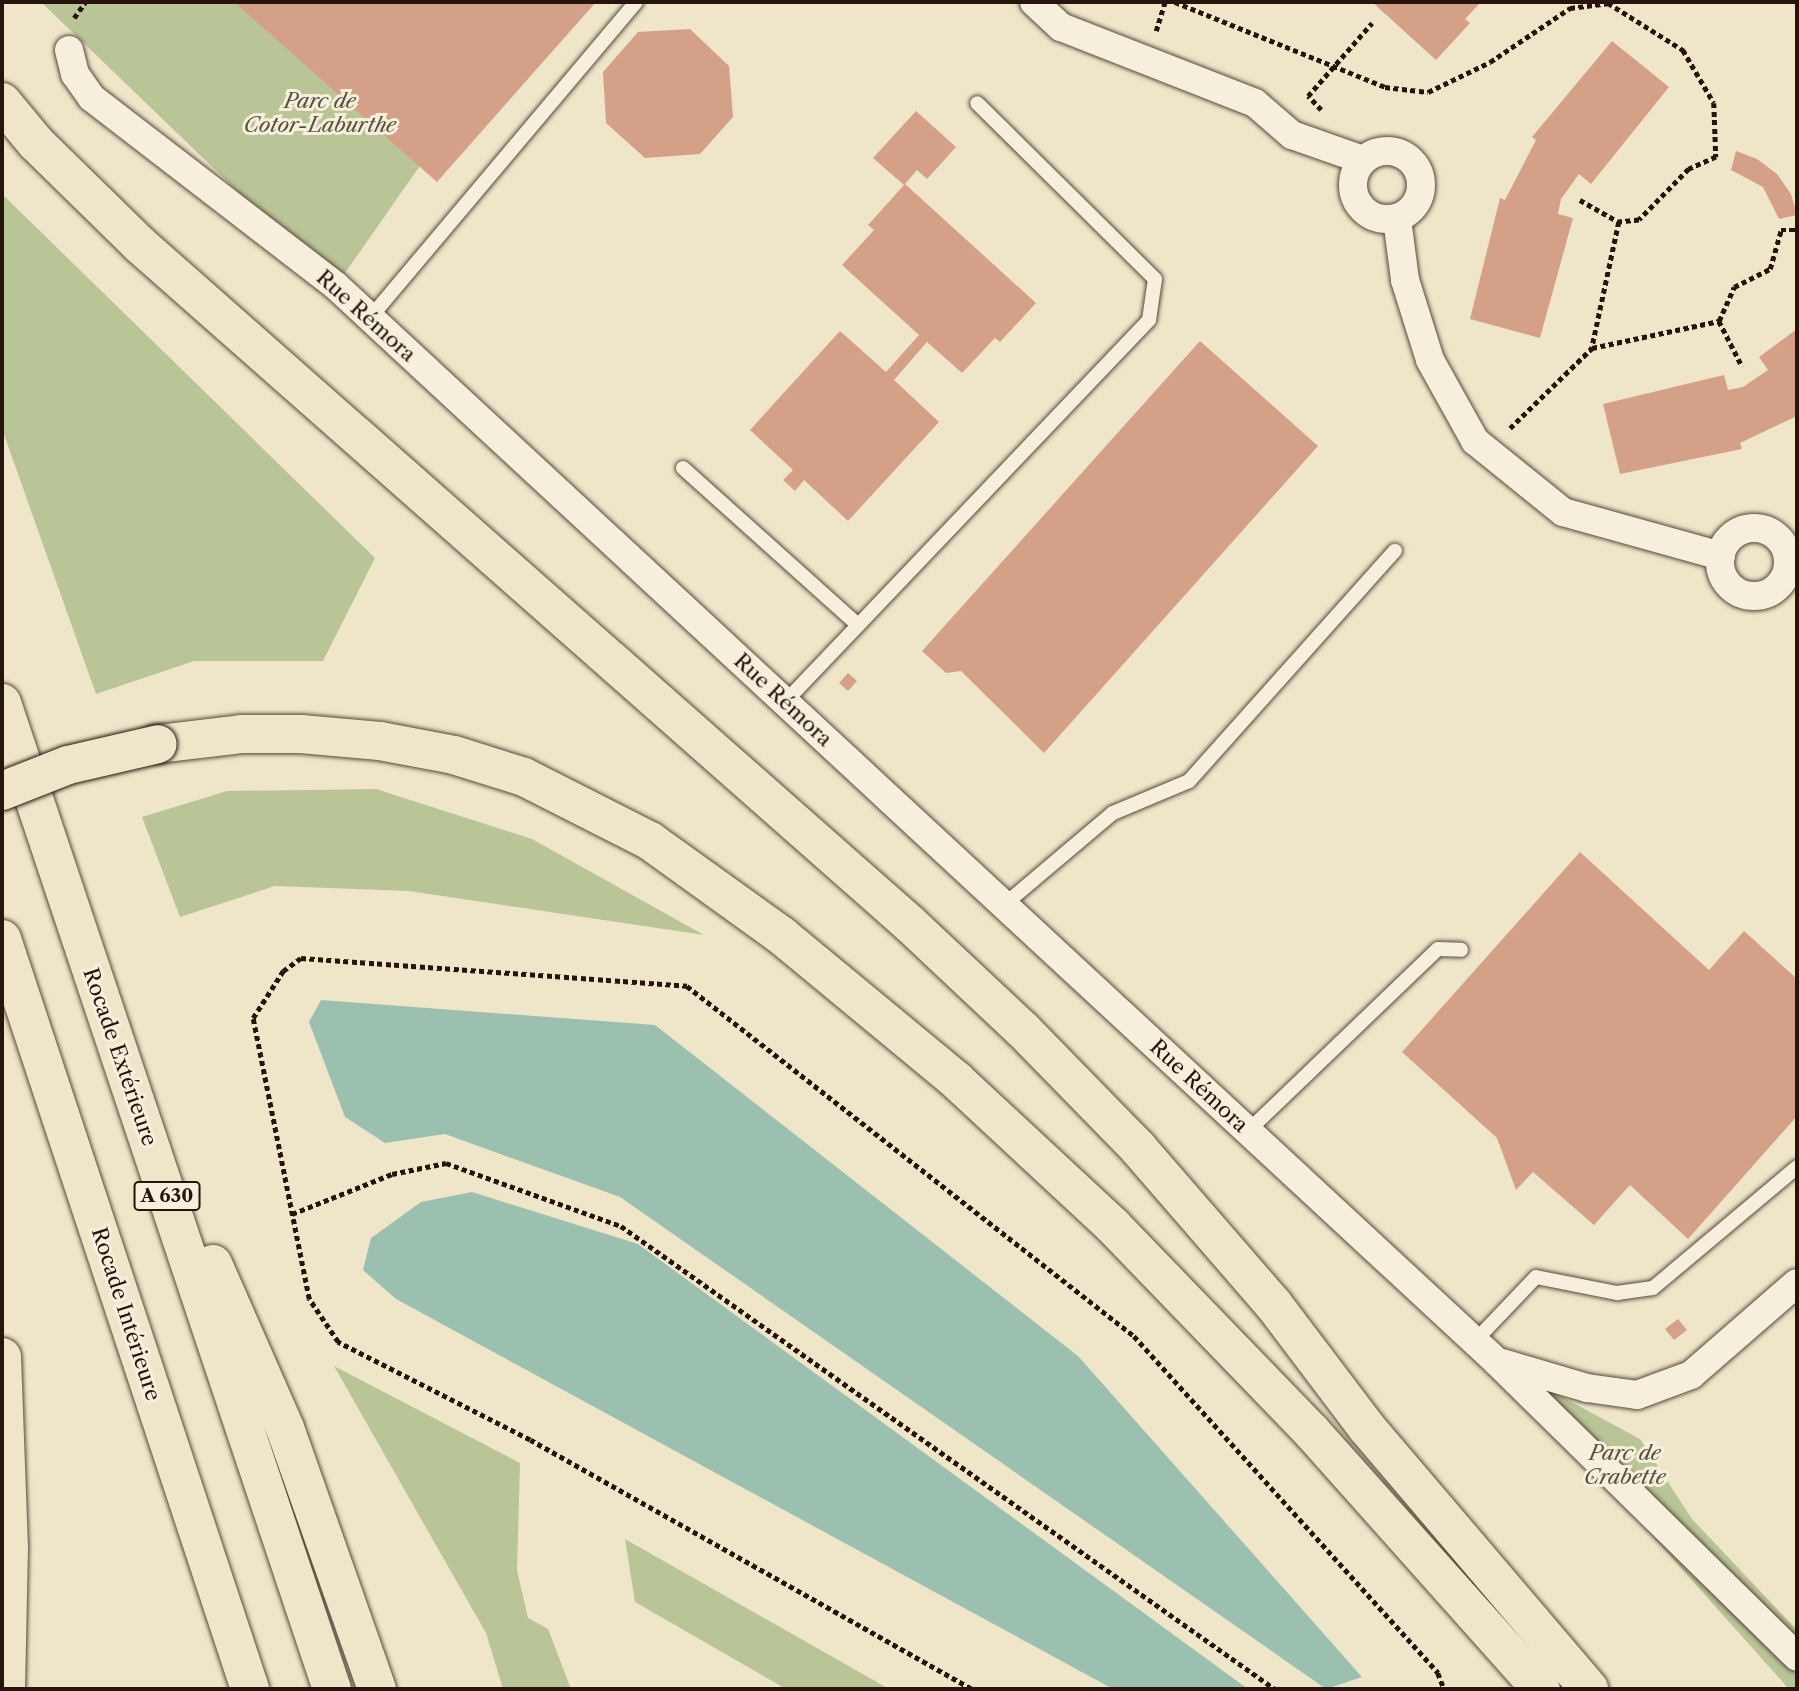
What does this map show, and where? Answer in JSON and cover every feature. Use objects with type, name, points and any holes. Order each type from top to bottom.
[{"type":"highway","points":[[2,102],[36,143],[139,244],[900,915],[1023,1030],[1139,1148],[1265,1294],[1367,1428],[1589,1689]]},
{"type":"highway","name":"Rocade Extérieure","points":[[2,703],[332,1689]]},
{"type":"highway","points":[[2,792],[68,765],[158,744],[242,734],[301,734],[380,741],[454,755],[524,777],[661,849],[782,936],[956,1080],[1113,1226],[1312,1432],[1541,1689]]},
{"type":"highway","name":"Rocade Intérieure","points":[[2,939],[250,1689]]},
{"type":"highway","points":[[112,1032],[285,1428],[377,1689]]},
{"type":"highway","points":[[2,1357],[9,1547],[6,1689]]},
{"type":"street","points":[[1034,2],[1061,27],[1255,103],[1292,135],[1363,160],[1388,150],[1412,161],[1420,173],[1419,199],[1397,219],[1373,217],[1355,198],[1352,184],[1363,160]]},
{"type":"street","name":"Rue Rémora","points":[[69,50],[75,74],[92,99],[336,286],[1475,1341],[1797,1657]]},
{"type":"street","points":[[1397,219],[1405,280],[1430,360],[1475,441],[1563,512],[1721,556]]},
{"type":"street","points":[[1764,530],[1784,546],[1789,592],[1744,595],[1724,578],[1721,556],[1738,532],[1764,530]]},
{"type":"street","points":[[1496,1361],[1587,1388],[1637,1395],[1691,1375],[1797,1283]]},
{"type":"lane","points":[[370,318],[636,2]]},
{"type":"lane","points":[[785,702],[1149,320],[1155,279],[977,103]]},
{"type":"lane","points":[[683,468],[858,625]]},
{"type":"lane","points":[[1004,905],[1113,813],[1189,781],[1395,551]]},
{"type":"lane","points":[[1248,1131],[1438,949],[1461,950]]},
{"type":"lane","points":[[1475,1341],[1536,1276],[1618,1293],[1653,1288],[1797,1167]]},
{"type":"path","points":[[1175,2],[1385,87],[1428,92],[1490,62],[1570,8],[1608,3],[1683,50],[1714,103],[1716,157],[1689,169],[1639,220],[1619,222],[1580,200]]},
{"type":"path","points":[[1325,147],[1327,118],[1308,96],[1372,23]]},
{"type":"path","points":[[1592,348],[1619,222]]},
{"type":"path","points":[[1742,366],[1720,321],[1734,287],[1770,269],[1781,230],[1797,230]]},
{"type":"path","points":[[1486,450],[1592,348],[1720,321]]},
{"type":"path","points":[[971,1689],[530,1440],[338,1342],[309,1299],[253,1018],[283,971],[301,958],[687,986],[1134,1336],[1438,1673],[1444,1689]]},
{"type":"path","points":[[292,1214],[392,1174],[446,1163],[621,1226],[1275,1689]]},
{"type":"green space","name":"Parc de Cotor-Laburthe","points":[[41,2],[545,2],[521,21],[336,286]]},
{"type":"green space","points":[[2,194],[375,558],[323,661],[194,661],[96,694],[2,429]]},
{"type":"green space","points":[[376,789],[532,839],[704,935],[409,891],[275,886],[180,917],[142,817],[227,791]]},
{"type":"green space","name":"Parc de Crabette","points":[[1496,1361],[1640,1439],[1692,1519],[1797,1630],[1797,1689],[1789,1689]]},
{"type":"green space","points":[[334,1366],[520,1463],[517,1570],[528,1618],[548,1629],[571,1689],[503,1689],[486,1633]]},
{"type":"green space","points":[[625,1539],[889,1689],[786,1689],[635,1602]]},
{"type":"shaded area","points":[[321,1000],[655,1025],[1078,1356],[1362,1677],[1326,1689],[620,1197],[445,1134],[385,1143],[345,1117],[309,1022]]},
{"type":"shaded area","points":[[472,1192],[638,1244],[1248,1689],[1113,1689],[396,1299],[363,1270],[371,1238],[421,1202]]},
{"type":"building","points":[[234,2],[596,2],[437,182]]},
{"type":"building","points":[[1372,2],[1481,2],[1465,19],[1470,23],[1436,60]]},
{"type":"building","points":[[690,29],[729,66],[733,117],[700,154],[645,158],[606,123],[603,72],[638,32]]},
{"type":"building","points":[[1612,41],[1669,87],[1591,184],[1579,174],[1561,199],[1558,214],[1573,218],[1540,338],[1470,319],[1500,198],[1505,200],[1536,140],[1532,137]]},
{"type":"building","points":[[916,111],[956,147],[927,179],[917,170],[905,184],[1036,303],[1000,342],[995,338],[962,373],[927,342],[894,380],[939,422],[848,521],[804,480],[795,491],[783,480],[793,470],[750,430],[840,331],[886,372],[919,335],[842,265],[874,230],[868,225],[904,185],[873,158]]},
{"type":"building","points":[[1736,151],[1757,159],[1777,174],[1791,194],[1797,215],[1779,219],[1763,187],[1731,170]]},
{"type":"building","points":[[1797,329],[1797,416],[1740,443],[1742,449],[1620,474],[1603,404],[1724,375],[1728,390],[1743,387],[1768,370],[1759,357]]},
{"type":"building","points":[[1200,341],[1318,446],[1044,753],[961,671],[946,673],[922,651]]},
{"type":"building","points":[[848,673],[857,681],[848,691],[839,683]]},
{"type":"building","points":[[1580,852],[1709,970],[1744,931],[1797,979],[1797,1116],[1688,1239],[1630,1185],[1594,1225],[1533,1172],[1516,1190],[1497,1138],[1402,1052]]},
{"type":"building","points":[[1678,1319],[1687,1330],[1674,1340],[1665,1329]]}]
